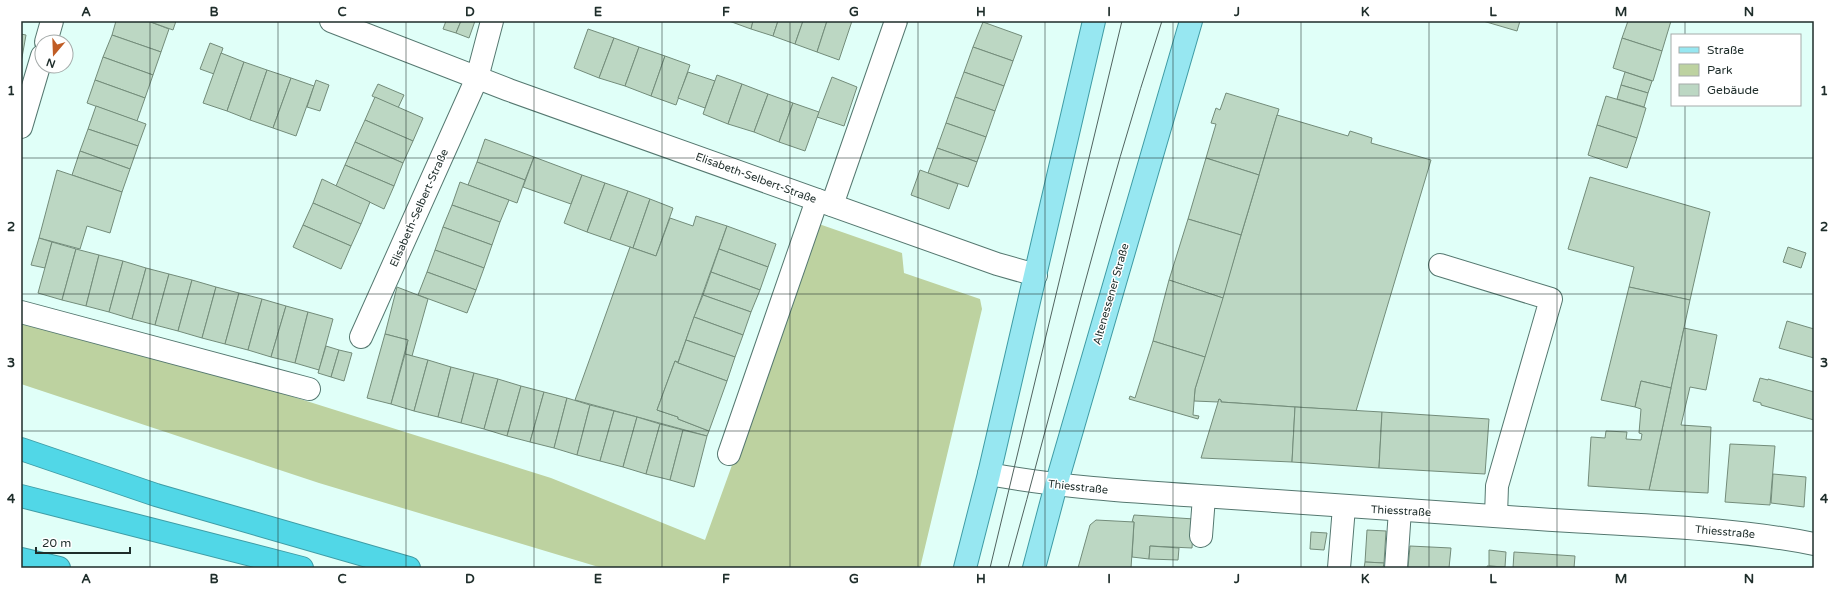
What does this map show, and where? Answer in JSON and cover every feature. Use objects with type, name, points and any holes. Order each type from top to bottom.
[{"type":"highway","points":[[21,449],[156,495],[408,568]]},
{"type":"highway","points":[[21,496],[302,568]]},
{"type":"highway","points":[[21,559],[59,568]]},
{"type":"main road","points":[[965,568],[1036,275],[1094,21]]},
{"type":"main road","name":"Altenessener Straße","points":[[1034,568],[1056,485],[1191,21]]},
{"type":"street","points":[[48,34],[52,21]]},
{"type":"street","name":"Elisabeth-Selbert-Straße","points":[[330,21],[477,78],[997,264],[1036,275]]},
{"type":"street","points":[[477,78],[492,21]]},
{"type":"street","points":[[729,454],[896,21]]},
{"type":"street","points":[[21,127],[37,74]]},
{"type":"street","name":"Elisabeth-Selbert-Straße","points":[[361,337],[477,78]]},
{"type":"street","points":[[1440,265],[1551,299],[1497,486],[1496,516]]},
{"type":"street","points":[[21,312],[309,389]]},
{"type":"street","name":"Thiesstraße","points":[[989,474],[1056,485],[1344,507],[1711,530],[1776,537],[1814,544]]},
{"type":"street","points":[[1201,536],[1204,496]]},
{"type":"street","points":[[1339,568],[1344,507]]},
{"type":"street","points":[[1396,568],[1400,510]]},
{"type":"green space","points":[[819,224],[902,253],[904,273],[980,299],[982,309],[920,568],[602,568],[319,483],[21,384],[21,311],[551,478],[705,540]]},
{"type":"building","points":[[116,21],[148,21],[169,29],[161,52],[112,35]]},
{"type":"building","points":[[148,21],[176,21],[173,30]]},
{"type":"building","points":[[446,21],[461,21],[456,33],[443,29]]},
{"type":"building","points":[[461,21],[475,21],[469,38],[456,33]]},
{"type":"building","points":[[729,21],[753,21],[751,29]]},
{"type":"building","points":[[753,21],[778,21],[773,36],[751,29]]},
{"type":"building","points":[[778,21],[803,21],[795,44],[773,36]]},
{"type":"building","points":[[803,21],[827,21],[817,52],[795,44]]},
{"type":"building","points":[[827,21],[852,21],[839,60],[817,52]]},
{"type":"building","points":[[1483,21],[1520,21],[1517,31]]},
{"type":"building","points":[[1628,21],[1671,21],[1662,51],[1622,38]]},
{"type":"building","points":[[983,22],[1022,36],[1013,61],[973,47]]},
{"type":"building","points":[[588,29],[614,38],[599,78],[574,68]]},
{"type":"building","points":[[21,34],[26,35],[21,63]]},
{"type":"building","points":[[112,35],[161,52],[153,75],[103,57]]},
{"type":"building","points":[[614,38],[639,47],[625,86],[599,78]]},
{"type":"building","points":[[1622,38],[1662,51],[1653,81],[1613,68]]},
{"type":"building","points":[[210,43],[223,48],[214,74],[200,69]]},
{"type":"building","points":[[639,47],[665,56],[651,96],[625,86]]},
{"type":"building","points":[[973,47],[1013,61],[1004,86],[964,72]]},
{"type":"building","points":[[221,53],[244,62],[227,111],[203,103]]},
{"type":"building","points":[[665,56],[690,65],[676,105],[651,96]]},
{"type":"building","points":[[103,57],[153,75],[145,98],[95,80]]},
{"type":"building","points":[[244,62],[267,70],[250,120],[227,111]]},
{"type":"building","points":[[267,70],[291,78],[273,128],[250,120]]},
{"type":"building","points":[[688,72],[715,81],[705,108],[678,98]]},
{"type":"building","points":[[964,72],[1004,86],[995,111],[955,97]]},
{"type":"building","points":[[1625,72],[1652,81],[1648,93],[1621,85]]},
{"type":"building","points":[[717,75],[742,84],[728,124],[703,114]]},
{"type":"building","points":[[832,77],[857,87],[844,126],[817,117]]},
{"type":"building","points":[[291,78],[314,86],[296,136],[273,128]]},
{"type":"building","points":[[95,80],[145,98],[137,121],[87,103]]},
{"type":"building","points":[[316,80],[329,85],[320,111],[307,107]]},
{"type":"building","points":[[378,84],[404,95],[398,108],[372,96]]},
{"type":"building","points":[[742,84],[768,94],[754,132],[728,124]]},
{"type":"building","points":[[1621,85],[1648,93],[1644,107],[1617,99]]},
{"type":"building","points":[[1226,93],[1279,109],[1259,175],[1206,158],[1216,124],[1211,123],[1216,108],[1220,110]]},
{"type":"building","points":[[768,94],[793,103],[779,142],[754,132]]},
{"type":"building","points":[[1606,96],[1646,108],[1637,138],[1597,125]]},
{"type":"building","points":[[375,97],[423,118],[413,141],[365,120]]},
{"type":"building","points":[[955,97],[995,111],[986,137],[946,123]]},
{"type":"building","points":[[793,103],[819,112],[805,151],[779,142]]},
{"type":"building","points":[[96,106],[146,124],[138,146],[88,129]]},
{"type":"building","points":[[1277,115],[1348,136],[1350,131],[1372,138],[1371,143],[1431,160],[1356,411],[1221,402],[1219,399],[1218,402],[1194,401],[1195,389]]},
{"type":"building","points":[[365,120],[413,141],[403,163],[355,142]]},
{"type":"building","points":[[946,123],[986,137],[977,162],[937,148]]},
{"type":"building","points":[[1597,125],[1637,138],[1627,168],[1588,155]]},
{"type":"building","points":[[88,129],[138,146],[130,169],[80,151]]},
{"type":"building","points":[[485,139],[534,157],[525,180],[477,162]]},
{"type":"building","points":[[355,142],[403,163],[394,186],[345,165]]},
{"type":"building","points":[[937,148],[977,162],[968,187],[928,173]]},
{"type":"building","points":[[80,151],[130,169],[122,192],[72,175]]},
{"type":"building","points":[[534,157],[582,175],[571,204],[523,187]]},
{"type":"building","points":[[1206,158],[1259,175],[1241,235],[1188,219]]},
{"type":"building","points":[[477,162],[525,180],[517,203],[468,185]]},
{"type":"building","points":[[345,165],[394,186],[384,209],[336,186]]},
{"type":"building","points":[[57,170],[122,192],[110,233],[87,226],[80,249],[39,238]]},
{"type":"building","points":[[920,170],[958,184],[949,209],[911,195]]},
{"type":"building","points":[[582,175],[605,183],[587,232],[564,223]]},
{"type":"building","points":[[1590,177],[1710,212],[1690,300],[1629,287],[1634,267],[1568,249]]},
{"type":"building","points":[[322,179],[370,202],[361,224],[313,203]]},
{"type":"building","points":[[460,182],[509,200],[500,222],[452,205]]},
{"type":"building","points":[[605,183],[628,191],[610,240],[587,232]]},
{"type":"building","points":[[628,191],[650,199],[633,248],[610,240]]},
{"type":"building","points":[[650,199],[673,208],[656,256],[633,248]]},
{"type":"building","points":[[313,203],[361,224],[351,246],[303,225]]},
{"type":"building","points":[[452,205],[500,222],[492,245],[443,227]]},
{"type":"building","points":[[696,216],[727,226],[678,362],[675,361],[657,410],[678,417],[678,419],[709,431],[707,436],[575,400],[630,247],[656,256],[670,218],[693,226]]},
{"type":"building","points":[[1188,219],[1241,235],[1223,298],[1169,280]]},
{"type":"building","points":[[303,225],[351,246],[341,269],[293,247]]},
{"type":"building","points":[[727,226],[776,244],[768,267],[719,249]]},
{"type":"building","points":[[443,227],[492,245],[484,268],[435,250]]},
{"type":"building","points":[[39,238],[52,242],[45,268],[31,265]]},
{"type":"building","points":[[52,242],[76,249],[62,300],[38,293]]},
{"type":"building","points":[[1788,247],[1806,253],[1801,268],[1783,262]]},
{"type":"building","points":[[76,249],[99,255],[86,306],[62,300]]},
{"type":"building","points":[[719,249],[768,267],[760,290],[711,272]]},
{"type":"building","points":[[435,250],[484,268],[476,290],[427,272]]},
{"type":"building","points":[[99,255],[123,261],[109,312],[86,306]]},
{"type":"building","points":[[123,261],[146,268],[132,319],[109,312]]},
{"type":"building","points":[[146,268],[169,274],[155,325],[132,319]]},
{"type":"building","points":[[427,272],[476,290],[467,313],[418,295]]},
{"type":"building","points":[[711,272],[760,290],[751,312],[703,295]]},
{"type":"building","points":[[169,274],[192,280],[178,331],[155,325]]},
{"type":"building","points":[[192,280],[216,287],[202,338],[178,331]]},
{"type":"building","points":[[1169,280],[1223,298],[1205,357],[1153,341]]},
{"type":"building","points":[[216,287],[239,293],[225,344],[202,338]]},
{"type":"building","points":[[397,287],[428,299],[412,356],[405,354],[408,340],[385,334]]},
{"type":"building","points":[[1629,287],[1690,300],[1671,388],[1641,381],[1635,407],[1601,400]]},
{"type":"building","points":[[239,293],[262,299],[248,350],[225,344]]},
{"type":"building","points":[[703,295],[751,312],[743,335],[694,317]]},
{"type":"building","points":[[262,299],[286,306],[271,357],[248,350]]},
{"type":"building","points":[[286,306],[308,312],[295,363],[271,357]]},
{"type":"building","points":[[308,312],[333,319],[319,370],[295,363]]},
{"type":"building","points":[[694,317],[743,335],[735,357],[686,340]]},
{"type":"building","points":[[1787,321],[1814,329],[1814,358],[1779,348]]},
{"type":"building","points":[[1684,328],[1717,335],[1706,390],[1690,387],[1681,425],[1711,427],[1708,493],[1649,490]]},
{"type":"building","points":[[385,334],[408,340],[391,404],[367,398]]},
{"type":"building","points":[[686,340],[735,357],[727,381],[678,363]]},
{"type":"building","points":[[1153,341],[1205,357],[1195,389],[1193,415],[1199,416],[1198,419],[1129,399],[1130,396],[1135,398]]},
{"type":"building","points":[[326,346],[339,350],[331,377],[318,373]]},
{"type":"building","points":[[339,350],[352,353],[344,381],[331,377]]},
{"type":"building","points":[[405,354],[428,360],[414,411],[391,404]]},
{"type":"building","points":[[428,360],[451,367],[438,417],[414,411]]},
{"type":"building","points":[[675,361],[727,381],[709,431],[678,419],[678,417],[657,410]]},
{"type":"building","points":[[451,367],[474,373],[461,423],[438,417]]},
{"type":"building","points":[[474,373],[498,379],[484,429],[461,423]]},
{"type":"building","points":[[1760,378],[1814,392],[1814,420],[1761,405],[1761,403],[1753,401]]},
{"type":"building","points":[[498,379],[521,386],[507,436],[484,429]]},
{"type":"building","points":[[1641,381],[1671,388],[1649,490],[1588,486],[1591,437],[1605,438],[1606,431],[1627,432],[1626,439],[1641,440],[1642,434],[1639,433],[1641,409],[1635,407]]},
{"type":"building","points":[[521,386],[544,392],[530,442],[507,436]]},
{"type":"building","points":[[544,392],[567,398],[554,448],[530,442]]},
{"type":"building","points":[[567,398],[590,405],[577,455],[554,448]]},
{"type":"building","points":[[1219,399],[1221,402],[1295,407],[1292,462],[1201,458]]},
{"type":"building","points":[[590,405],[614,411],[600,461],[577,455]]},
{"type":"building","points":[[1295,407],[1382,412],[1379,468],[1292,462]]},
{"type":"building","points":[[614,411],[637,417],[623,467],[600,461]]},
{"type":"building","points":[[1382,412],[1489,419],[1485,474],[1379,468]]},
{"type":"building","points":[[637,417],[660,424],[646,474],[623,467]]},
{"type":"building","points":[[660,424],[683,430],[670,480],[646,474]]},
{"type":"building","points":[[683,430],[707,436],[694,487],[670,480]]},
{"type":"building","points":[[1730,444],[1775,446],[1770,505],[1725,502]]},
{"type":"building","points":[[1773,474],[1806,477],[1804,507],[1771,503]]},
{"type":"building","points":[[1134,515],[1194,519],[1192,548],[1150,546],[1149,559],[1132,557],[1134,522],[1132,522]]},
{"type":"building","points":[[1096,520],[1134,522],[1131,568],[1078,568],[1090,525]]},
{"type":"building","points":[[1367,530],[1386,531],[1384,563],[1365,562]]},
{"type":"building","points":[[1311,532],[1327,533],[1324,550],[1310,549]]},
{"type":"building","points":[[1150,546],[1179,548],[1178,560],[1149,559]]},
{"type":"building","points":[[1410,546],[1451,548],[1449,568],[1408,568]]},
{"type":"building","points":[[1489,550],[1506,552],[1505,567],[1489,566]]},
{"type":"building","points":[[1514,552],[1575,556],[1574,568],[1513,568]]},
{"type":"building","points":[[1365,562],[1384,563],[1383,568],[1364,568]]},
{"type":"building","points":[[1487,566],[1505,567],[1505,568],[1487,568]]},
{"type":"tram line","points":[[990,568],[1122,21]]},
{"type":"tram line","points":[[1008,568],[1120,157],[1162,21]]}]
